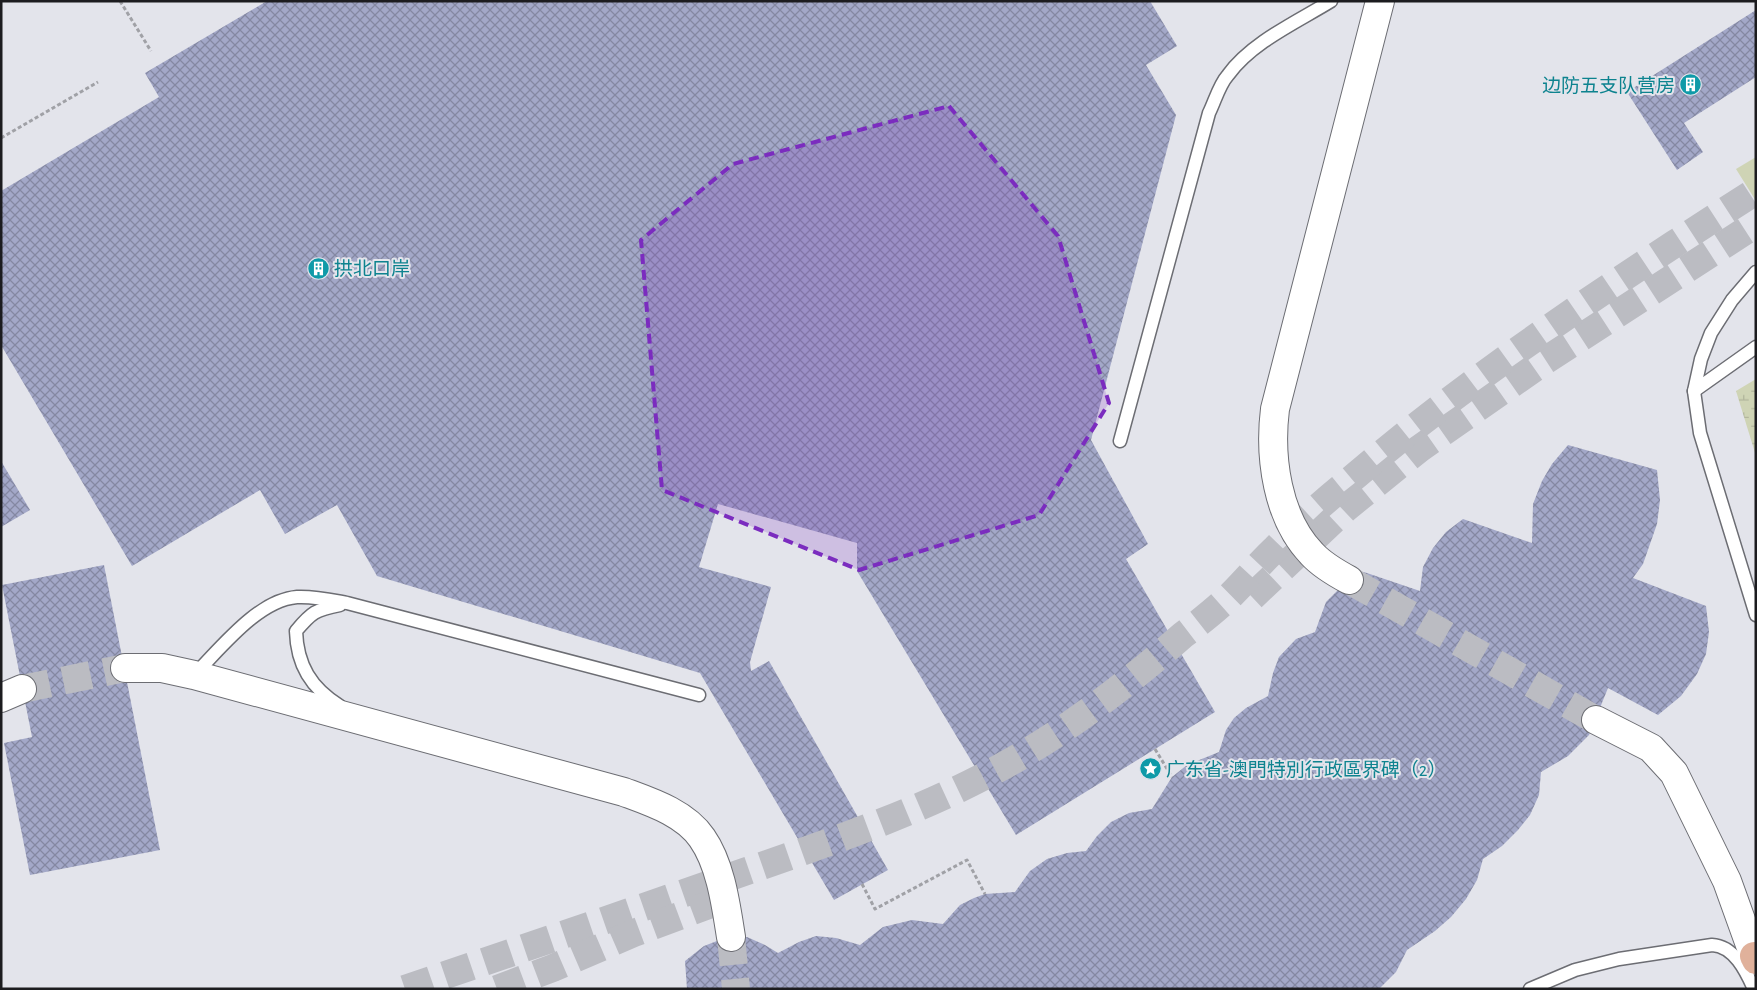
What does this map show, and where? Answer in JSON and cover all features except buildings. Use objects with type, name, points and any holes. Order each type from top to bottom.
[{"type":"main road","points":[[1349,580],[1328,568],[1312,555],[1291,523],[1278,480],[1272,430],[1275,410],[1380,1]]},
{"type":"main road","points":[[125,668],[162,668],[194,674],[624,792],[650,802],[690,825],[702,838],[720,880],[731,937]]},
{"type":"main road","points":[[1596,720],[1651,748],[1674,773],[1727,881],[1755,958]]},
{"type":"lane","points":[[1120,441],[1209,113],[1226,76],[1242,58],[1260,44],[1331,1]]},
{"type":"lane","points":[[1756,272],[1732,300],[1711,333],[1701,359],[1694,391],[1700,433],[1756,615]]},
{"type":"lane","points":[[1694,391],[1756,347]]},
{"type":"lane","points":[[194,674],[251,618],[272,603],[296,597],[311,597],[347,603],[699,695]]},
{"type":"lane","points":[[347,603],[318,610],[308,617],[296,632],[296,646],[304,670],[316,687],[333,702],[363,720]]},
{"type":"lane","points":[[1530,989],[1575,970],[1619,959],[1712,945],[1721,946],[1727,950],[1743,968],[1754,989]]},
{"type":"lane","points":[[1727,950],[1755,958]]},
{"type":"path","points":[[120,1],[150,51]]},
{"type":"path","points":[[1,138],[98,82]]},
{"type":"path","points":[[1155,749],[1172,777]]},
{"type":"path","points":[[862,884],[875,909],[967,860],[985,894]]},
{"type":"highlighted area","points":[[949,106],[1058,236],[1109,403],[1039,515],[859,570],[662,490],[641,240],[733,164]]},
{"type":"green space","points":[[1756,157],[1756,201],[1736,169]]},
{"type":"green space","points":[[1756,379],[1756,456],[1736,391]]},
{"type":"tunnel","points":[[405,989],[851,834],[957,790],[1024,754],[1106,698],[1208,615],[1232,594],[1270,553],[1319,506],[1445,404],[1546,330],[1756,191]]},
{"type":"tunnel","points":[[1252,597],[1346,508],[1419,449],[1543,362],[1756,224]]},
{"type":"tunnel","points":[[1349,580],[1596,720]]},
{"type":"tunnel","points":[[22,689],[125,668]]},
{"type":"tunnel","points":[[497,989],[553,968],[634,933],[735,895]]},
{"type":"tunnel","points":[[731,937],[736,989]]},
{"type":"place","name":"边防五支队营房","points":[[1691,85]]},
{"type":"place","name":"拱北口岸","points":[[318,268]]},
{"type":"place","name":"广东省-澳門特別行政區界碑（2）","points":[[1150,769]]}]
